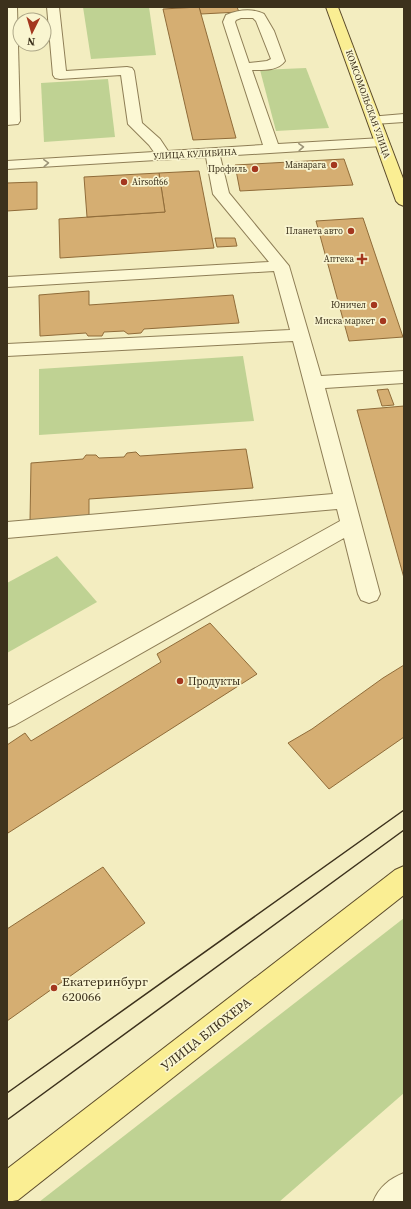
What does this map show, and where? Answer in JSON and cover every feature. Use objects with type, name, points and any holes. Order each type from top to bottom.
[{"type":"main road","name":"КОМСОМОЛЬСКАЯ УЛИЦА","points":[[332,7],[404,201]]},
{"type":"main road","name":"УЛИЦА БЛЮХЕРА","points":[[7,1189],[404,879]]},
{"type":"street","points":[[7,121],[13,121],[10,35],[11,7]]},
{"type":"street","points":[[53,7],[60,75],[127,71],[135,124],[155,142],[164,156]]},
{"type":"street","points":[[244,67],[272,149]]},
{"type":"street","points":[[374,120],[404,118]]},
{"type":"street","name":"УЛИЦА КУЛИБИНА","points":[[7,165],[382,142]]},
{"type":"street","points":[[212,153],[221,194],[282,266],[314,383],[368,594]]},
{"type":"street","points":[[7,282],[282,266]]},
{"type":"street","points":[[7,350],[301,334]]},
{"type":"street","points":[[314,383],[404,377]]},
{"type":"street","points":[[7,530],[344,501]]},
{"type":"street","points":[[7,718],[350,524]]},
{"type":"street","points":[[389,1202],[404,1189]]},
{"type":"green space","points":[[83,7],[149,7],[156,55],[91,59]]},
{"type":"green space","points":[[306,68],[329,128],[276,131],[260,70]]},
{"type":"green space","points":[[108,79],[115,137],[44,142],[41,83]]},
{"type":"green space","points":[[243,356],[254,421],[39,435],[39,369]]},
{"type":"green space","points":[[57,556],[97,602],[7,653],[7,583]]},
{"type":"green space","points":[[404,918],[404,1093],[279,1202],[39,1202]]},
{"type":"building","points":[[199,7],[237,7],[239,12],[201,14]]},
{"type":"building","points":[[199,7],[236,138],[193,140],[163,9]]},
{"type":"building","points":[[344,159],[353,185],[240,191],[235,165]]},
{"type":"building","points":[[199,171],[214,248],[60,258],[59,219],[165,212],[159,173]]},
{"type":"building","points":[[159,173],[165,212],[87,217],[84,177]]},
{"type":"building","points":[[37,182],[37,209],[7,211],[7,183]]},
{"type":"building","points":[[363,218],[403,337],[349,341],[316,221]]},
{"type":"building","points":[[215,238],[235,238],[237,246],[217,247]]},
{"type":"building","points":[[89,291],[89,305],[233,295],[239,323],[144,329],[141,333],[128,334],[124,331],[104,332],[102,336],[88,336],[86,333],[40,336],[39,295]]},
{"type":"building","points":[[388,389],[394,405],[382,406],[377,390]]},
{"type":"building","points":[[404,406],[404,578],[357,410]]},
{"type":"building","points":[[246,449],[253,488],[89,499],[89,517],[30,521],[31,463],[83,459],[86,455],[96,455],[99,458],[124,457],[127,453],[136,452],[140,456]]},
{"type":"building","points":[[210,623],[257,674],[8,833],[7,745],[25,733],[31,741],[161,662],[157,654]]},
{"type":"building","points":[[404,665],[404,737],[329,789],[288,743],[312,729],[383,678]]},
{"type":"building","points":[[103,867],[145,923],[7,1021],[7,929]]},
{"type":"tram line","points":[[7,1093],[404,810]]},
{"type":"tram line","points":[[7,1120],[404,830]]},
{"type":"place","name":"Манарага","points":[[334,165]]},
{"type":"place","name":"Профиль","points":[[255,169]]},
{"type":"place","name":"Airsoft66","points":[[124,182]]},
{"type":"place","name":"Планета авто","points":[[351,231]]},
{"type":"place","name":"Аптека","points":[[362,259]]},
{"type":"place","name":"Юничел","points":[[374,305]]},
{"type":"place","name":"Миска маркет","points":[[383,321]]},
{"type":"place","name":"Продукты","points":[[180,681]]},
{"type":"place","name":"Екатеринбург 620066","points":[[54,988]]}]
